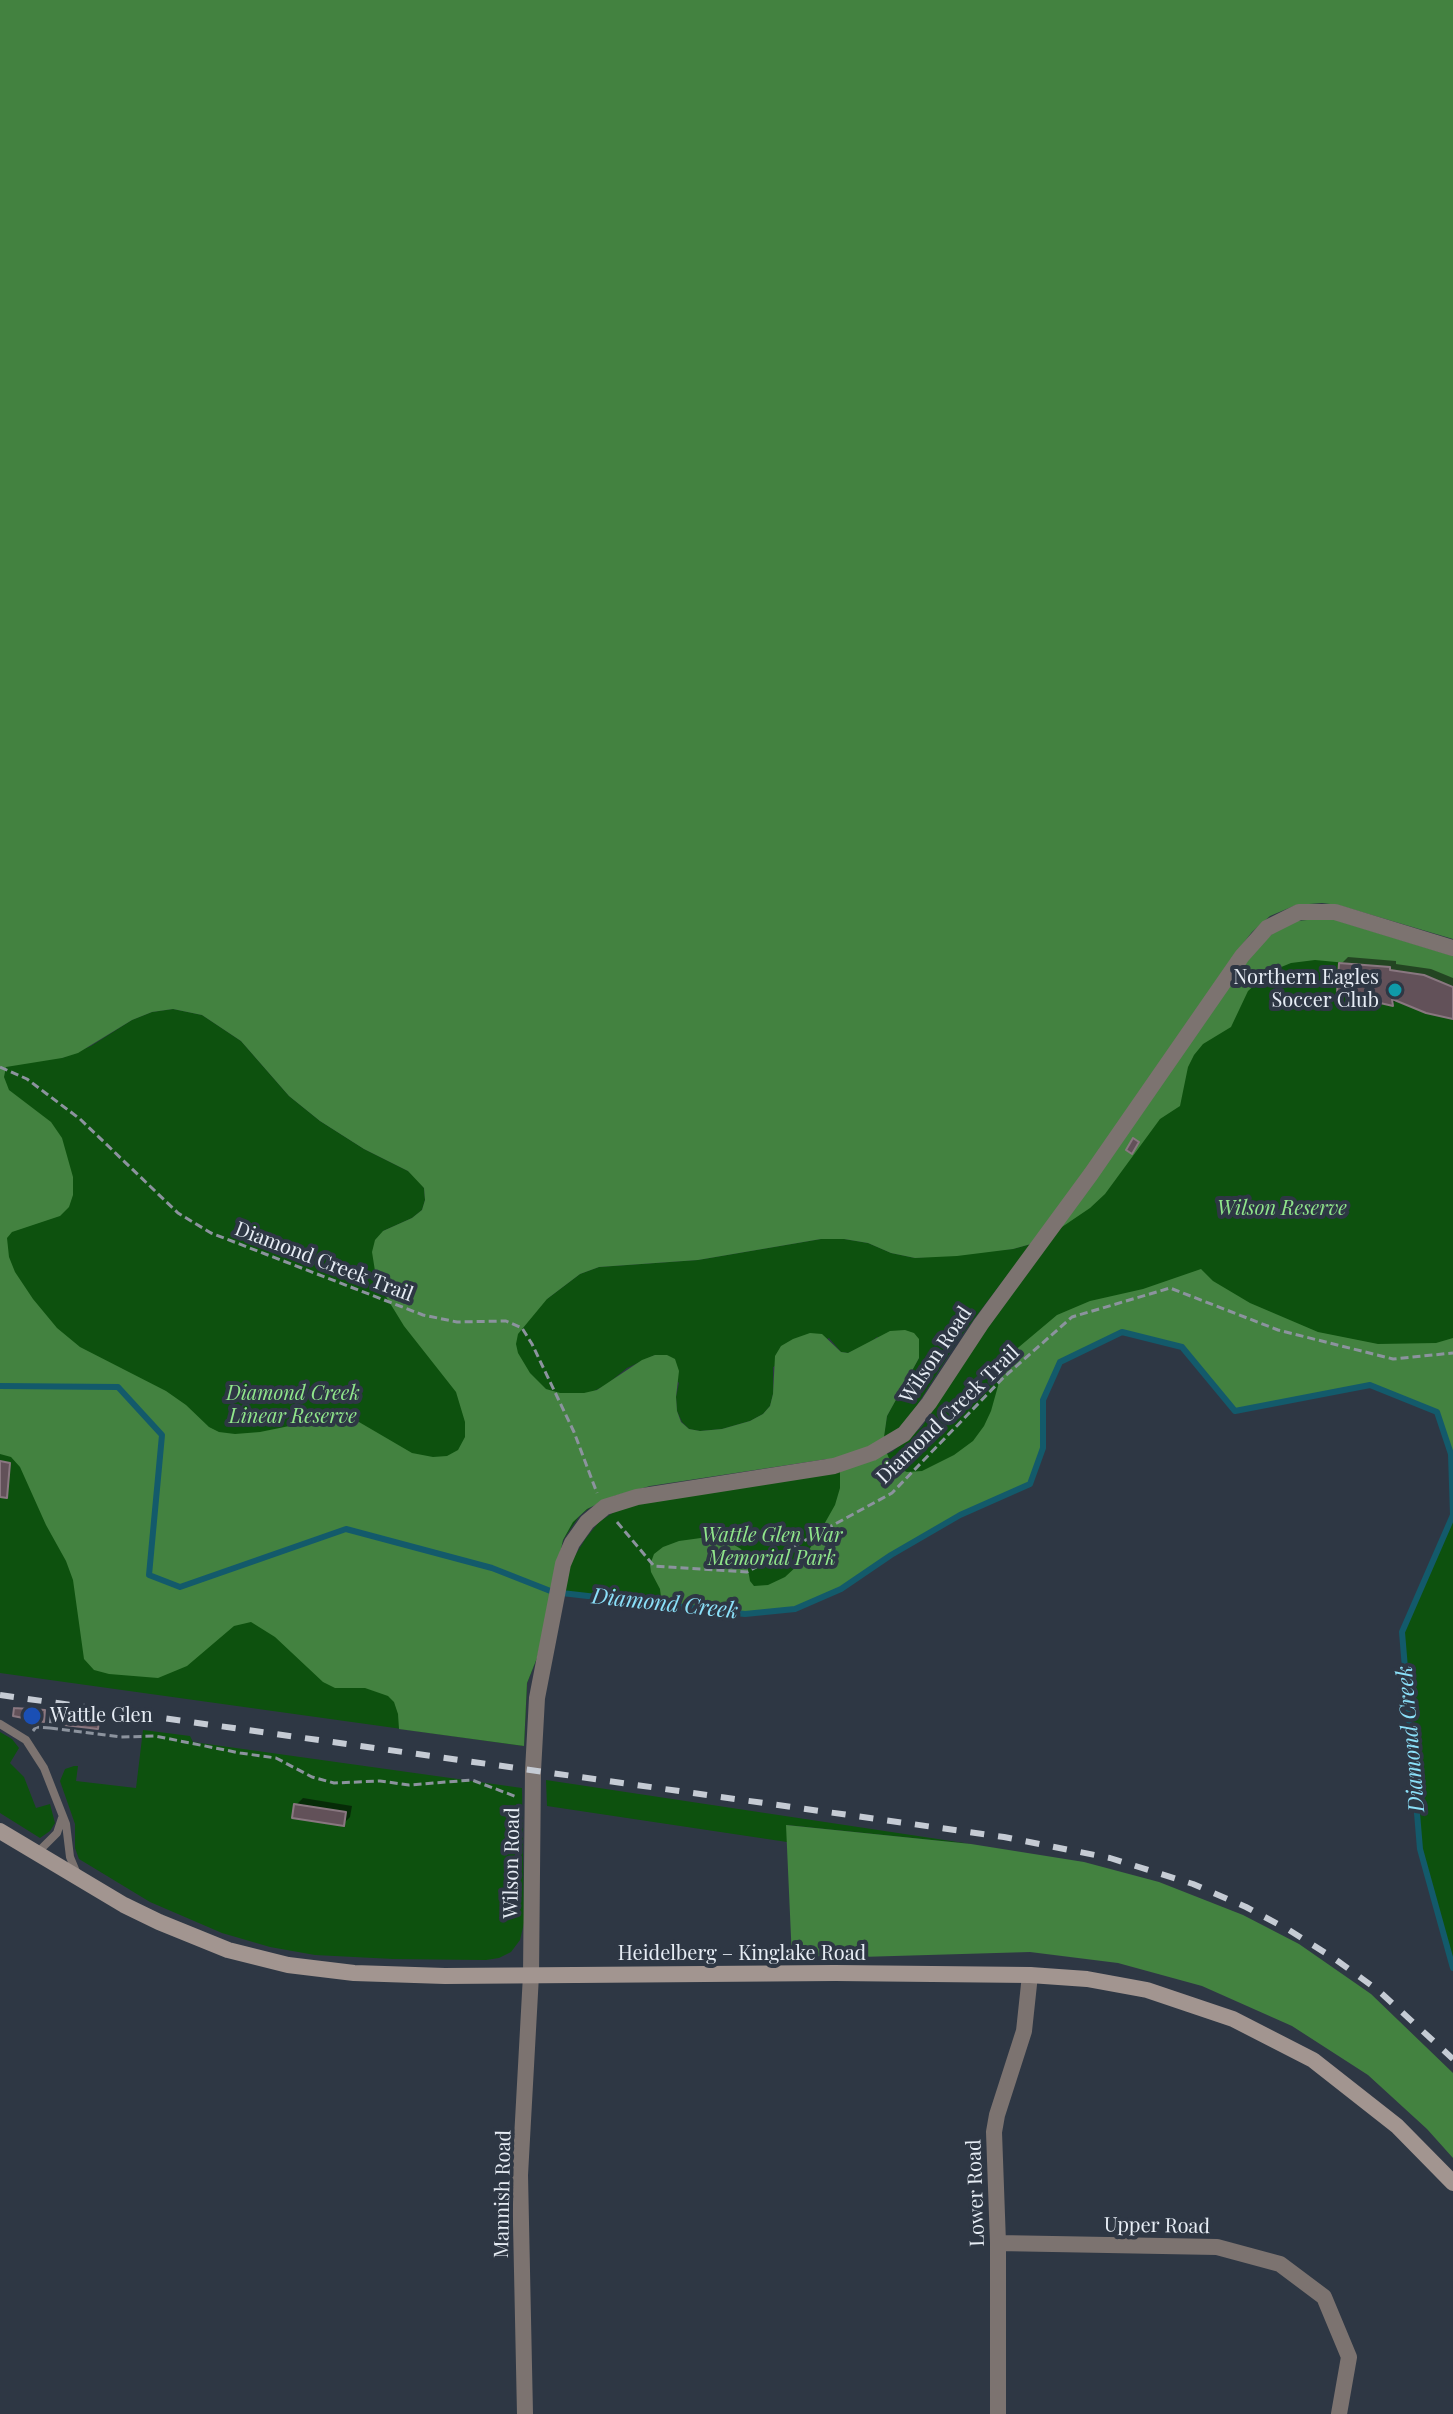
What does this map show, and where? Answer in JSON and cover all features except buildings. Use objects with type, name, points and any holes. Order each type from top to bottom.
[{"type":"main road","name":"Heidelberg – Kinglake Road","points":[[0,1831],[124,1905],[185,1934],[272,1962],[354,1973],[1030,1975],[1098,1981],[1147,1990],[1205,2008],[1264,2033],[1313,2060],[1367,2099],[1453,2183]]},
{"type":"street","name":"Wilson Road","points":[[531,1975],[535,1714],[563,1564],[576,1535],[587,1522],[605,1507],[651,1494],[834,1466],[872,1453],[904,1434],[1057,1222],[1235,965],[1267,928],[1299,912],[1335,912],[1453,948]]},
{"type":"street","name":"Mannish Road","points":[[525,2414],[520,2175],[531,1975]]},
{"type":"street","name":"Lower Road","points":[[998,2414],[998,2243],[994,2132],[1024,2031],[1030,1975]]},
{"type":"street","name":"Upper Road","points":[[998,2243],[1217,2247],[1280,2264],[1324,2297],[1349,2357],[1339,2414]]},
{"type":"lane","points":[[0,1724],[26,1740],[44,1768],[68,1830],[70,1857],[79,1879]]},
{"type":"lane","points":[[37,1853],[60,1828],[61,1809]]},
{"type":"path","name":"Diamond Creek Trail","points":[[0,1067],[27,1079],[80,1119],[178,1213],[211,1233],[423,1315],[457,1322],[506,1321],[522,1328],[568,1420],[595,1489],[605,1507],[654,1566],[747,1572],[892,1493],[1004,1377],[1072,1317],[1170,1288],[1278,1330],[1393,1359],[1453,1353]]},
{"type":"path","points":[[50,1728],[52,1707]]},
{"type":"path","points":[[26,1740],[36,1727],[121,1737],[155,1736],[276,1758],[312,1777],[334,1783],[380,1781],[409,1785],[472,1780],[513,1796],[533,1796]]},
{"type":"green space","points":[[0,0],[1453,0],[1453,939],[1338,905],[1296,905],[1270,916],[1234,955],[1067,1197],[1031,1244],[957,1256],[915,1258],[891,1253],[868,1243],[821,1239],[698,1260],[599,1267],[580,1274],[547,1299],[518,1334],[516,1344],[530,1373],[546,1389],[560,1393],[597,1390],[642,1360],[667,1355],[675,1359],[679,1371],[676,1397],[681,1422],[689,1429],[700,1431],[722,1429],[763,1414],[770,1406],[773,1394],[775,1356],[781,1346],[793,1339],[810,1333],[822,1334],[841,1352],[848,1353],[890,1331],[905,1330],[919,1339],[919,1358],[887,1416],[883,1444],[891,1463],[897,1468],[907,1472],[922,1471],[954,1455],[973,1441],[991,1411],[1005,1361],[1057,1315],[1090,1301],[1143,1289],[1201,1269],[1213,1281],[1250,1303],[1318,1332],[1378,1344],[1436,1343],[1453,1338],[1453,1515],[1451,1455],[1437,1412],[1370,1385],[1235,1411],[1182,1347],[1122,1332],[1060,1362],[1043,1400],[1043,1448],[1030,1484],[960,1515],[891,1555],[841,1589],[795,1609],[745,1614],[662,1605],[660,1589],[650,1565],[654,1554],[679,1541],[722,1538],[741,1549],[754,1586],[768,1585],[785,1577],[813,1544],[835,1505],[840,1488],[840,1471],[827,1459],[650,1486],[614,1496],[587,1509],[573,1522],[563,1540],[537,1658],[527,1683],[524,1746],[399,1729],[394,1702],[388,1696],[365,1688],[335,1688],[323,1682],[275,1637],[251,1622],[234,1626],[187,1666],[158,1678],[94,1670],[84,1659],[73,1580],[66,1561],[20,1467],[11,1457],[0,1454]],"holes":[[[173,1009],[202,1015],[241,1041],[289,1096],[320,1121],[364,1149],[408,1171],[424,1188],[422,1210],[383,1231],[375,1240],[372,1252],[375,1271],[385,1295],[404,1326],[456,1392],[465,1422],[465,1437],[458,1450],[447,1456],[433,1457],[412,1453],[347,1415],[332,1413],[260,1432],[219,1432],[166,1391],[80,1347],[57,1328],[15,1272],[9,1257],[7,1238],[12,1232],[60,1216],[69,1207],[73,1177],[62,1138],[51,1122],[9,1090],[4,1077],[6,1067],[78,1053],[132,1020],[152,1012]]]},
{"type":"green space","points":[[1329,918],[1453,956],[1453,987],[1424,975],[1390,970],[1389,967],[1315,960],[1291,963],[1269,972],[1248,991],[1231,1027],[1203,1044],[1194,1055],[1188,1067],[1180,1106],[1160,1119],[1105,1194],[1059,1229],[1253,953],[1274,932],[1296,921]]},
{"type":"green space","name":"Wilson Reserve","points":[[1253,953],[1453,956],[1453,1515],[1451,1455],[1437,1412],[1370,1385],[1235,1411],[1182,1347],[1122,1332],[1060,1362],[1043,1400],[1043,1448],[1030,1484],[960,1515],[891,1555],[841,1589],[795,1609],[745,1614],[563,1593],[569,1565],[586,1538],[599,1522],[620,1508],[830,1474],[892,1452],[922,1427],[958,1370]]},
{"type":"green space","name":"Diamond Creek Linear Reserve","points":[[173,1009],[202,1015],[241,1041],[289,1096],[320,1121],[418,1179],[424,1188],[422,1210],[383,1231],[547,1299],[580,1274],[599,1267],[698,1260],[821,1239],[868,1243],[891,1253],[915,1258],[1013,1249],[1031,1244],[958,1340],[904,1426],[883,1440],[887,1416],[919,1358],[877,1337],[848,1353],[841,1352],[829,1338],[773,1367],[770,1406],[750,1421],[722,1429],[700,1431],[689,1429],[682,1422],[677,1411],[679,1383],[655,1355],[627,1368],[590,1393],[613,1496],[596,1503],[580,1515],[563,1540],[537,1658],[527,1683],[524,1746],[0,1673],[0,1052],[62,1058],[91,1046],[132,1020],[152,1012]]},
{"type":"green space","points":[[1453,1515],[1453,1968],[1420,1849],[1402,1632]]},
{"type":"green space","points":[[143,1730],[190,1736],[193,1742],[522,1788],[524,1923],[520,1940],[511,1952],[486,1960],[315,1955],[270,1947],[222,1933],[150,1902],[79,1859],[75,1848],[75,1824],[60,1781],[65,1769],[78,1766],[76,1781],[136,1788]]},
{"type":"green space","points":[[0,1732],[19,1748],[10,1763],[24,1777],[36,1808],[50,1804],[55,1823],[40,1838],[0,1813]]},
{"type":"green space","points":[[546,1780],[971,1844],[787,1825],[787,1842],[547,1806]]},
{"type":"green space","points":[[786,1825],[971,1844],[1084,1862],[1159,1882],[1243,1915],[1299,1944],[1371,1994],[1453,2073],[1453,2158],[1427,2129],[1368,2075],[1292,2026],[1202,1986],[1118,1963],[1030,1952],[792,1959]]},
{"type":"waterway","name":"Diamond Creek","points":[[0,1386],[118,1387],[162,1435],[149,1575],[180,1587],[346,1529],[492,1568],[553,1592],[745,1614],[795,1609],[841,1589],[891,1555],[960,1515],[1030,1484],[1043,1448],[1043,1400],[1060,1362],[1122,1332],[1182,1347],[1235,1411],[1370,1385],[1437,1412],[1451,1454],[1453,1515]]},
{"type":"waterway","name":"Diamond Creek","points":[[1453,1515],[1402,1632],[1420,1849],[1453,1968]]},
{"type":"railway","points":[[0,1695],[1004,1837],[1110,1858],[1193,1884],[1289,1930],[1379,1991],[1453,2059]]},
{"type":"place","name":"Northern Eagles Soccer Club","points":[[1395,990]]},
{"type":"place","name":"Wattle Glen","points":[[32,1716]]},
{"type":"park label","name":"Wattle Glen War Memorial Park","points":[[772,1548]]}]
